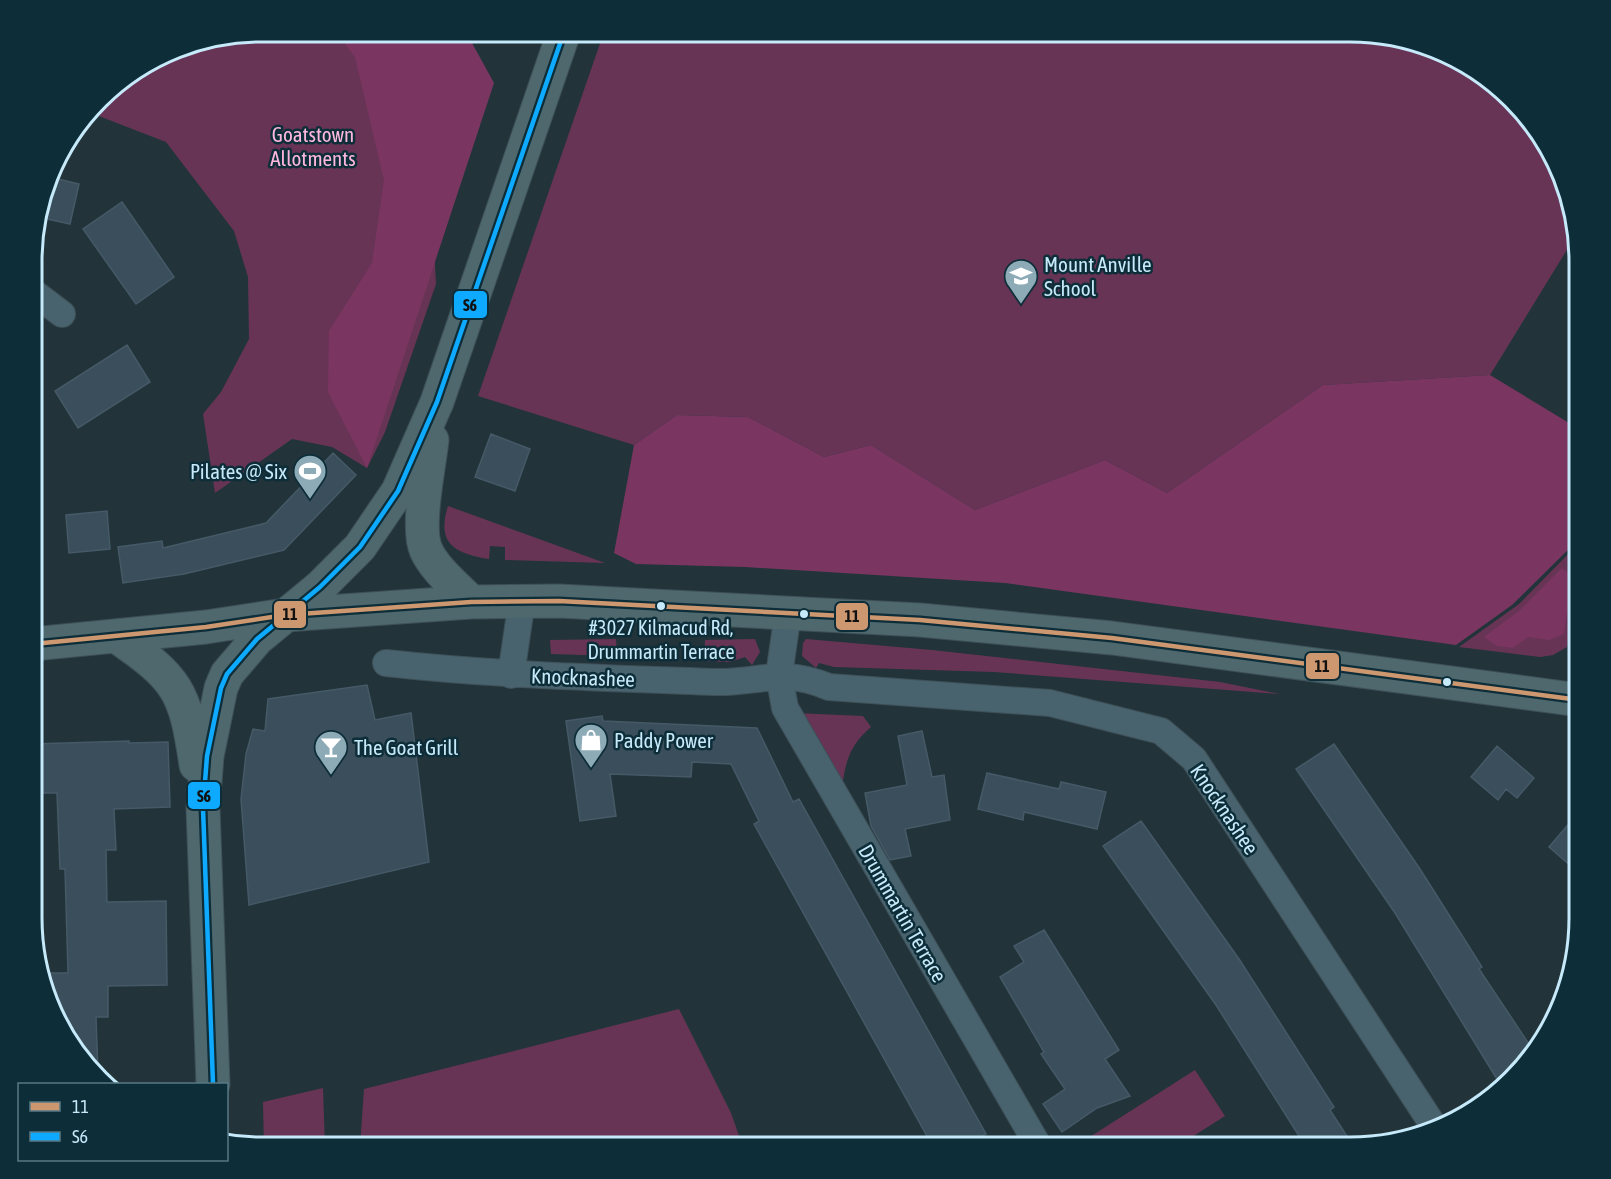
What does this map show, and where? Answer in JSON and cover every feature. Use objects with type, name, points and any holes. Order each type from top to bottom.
[{"type":"main road","points":[[213,1083],[203,808],[207,756],[221,688],[227,674],[240,658],[285,615],[320,587],[369,535],[398,491],[435,409],[561,42]]},
{"type":"main road","points":[[435,409],[422,524],[423,540],[427,552],[438,567],[471,602]]},
{"type":"main road","points":[[42,643],[285,615],[522,600],[920,620],[1112,638],[1569,699]]},
{"type":"main road","points":[[116,636],[153,662],[179,691],[189,719],[203,808]]},
{"type":"street","points":[[42,299],[63,314]]},
{"type":"street","points":[[511,675],[522,600]]},
{"type":"street","points":[[779,675],[788,613]]},
{"type":"street","name":"Knocknashee","points":[[386,663],[511,675],[726,683],[779,675],[805,678],[829,687],[1050,703],[1161,731],[1194,759],[1430,1122]]},
{"type":"street","name":"Drummartin Terrace","points":[[779,675],[785,708],[1033,1137]]},
{"type":"green space","name":"Goatstown Allotments","points":[[247,42],[407,42],[425,82],[436,284],[385,432],[367,468],[332,447],[292,439],[215,493],[203,414],[221,392],[249,339],[248,277],[234,231],[166,142],[97,115],[117,96],[151,71],[204,49]]},
{"type":"green space","name":"Mount Anville School","points":[[601,42],[1364,42],[1393,46],[1434,59],[1460,71],[1505,106],[1540,152],[1552,177],[1565,218],[1569,247],[1490,375],[1323,385],[1167,493],[1105,460],[975,510],[871,445],[824,457],[748,417],[677,415],[634,445],[478,396]]},
{"type":"green space","points":[[448,506],[605,563],[505,560],[505,547],[490,546],[489,559],[467,554],[451,545],[447,538],[445,519]]},
{"type":"green space","points":[[1569,553],[1567,647],[1553,655],[1540,657],[1459,647],[1519,604]]},
{"type":"green space","points":[[616,639],[617,656],[551,654],[550,640]]},
{"type":"green space","points":[[755,639],[760,652],[752,665],[745,657],[730,662],[704,661],[705,640]]},
{"type":"green space","points":[[806,639],[932,650],[1220,682],[1280,694],[994,672],[834,667],[819,663],[816,668],[802,656],[803,643]]},
{"type":"green space","points":[[795,713],[863,716],[871,727],[851,751],[843,781],[829,767]]},
{"type":"green space","points":[[679,1009],[731,1113],[739,1137],[361,1137],[364,1089]]},
{"type":"green space","points":[[1195,1070],[1225,1116],[1192,1137],[1090,1137]]},
{"type":"green space","points":[[323,1088],[325,1137],[264,1137],[263,1102]]},
{"type":"shaded area","points":[[344,42],[471,42],[494,83],[367,468],[328,392],[329,331],[372,263],[384,180],[355,57]]},
{"type":"shaded area","points":[[1490,375],[1569,423],[1569,549],[1512,605],[1456,645],[1005,583],[745,567],[636,564],[614,553],[634,445],[677,415],[748,417],[824,457],[871,445],[975,510],[1105,460],[1167,493],[1323,385]]},
{"type":"shaded area","points":[[1562,568],[1569,574],[1569,598],[1564,634],[1549,640],[1528,637],[1513,648],[1497,646],[1484,637],[1519,611]]},
{"type":"building","points":[[58,179],[79,184],[70,224],[46,219]]},
{"type":"building","points":[[122,202],[174,277],[136,304],[83,229]]},
{"type":"building","points":[[127,345],[150,382],[78,428],[55,391]]},
{"type":"building","points":[[491,434],[530,449],[515,491],[475,477]]},
{"type":"building","points":[[333,453],[356,475],[284,550],[184,574],[123,583],[118,547],[162,541],[163,548],[266,523]]},
{"type":"building","points":[[107,511],[110,549],[69,553],[66,515]]},
{"type":"building","name":"The Goat Grill","points":[[367,685],[375,720],[411,713],[429,862],[249,905],[241,799],[246,754],[253,729],[265,731],[268,699]]},
{"type":"building","points":[[602,716],[603,721],[757,728],[793,802],[799,799],[986,1134],[981,1137],[927,1137],[754,824],[759,821],[731,764],[692,762],[691,777],[610,774],[616,816],[580,821],[566,721]]},
{"type":"building","points":[[922,731],[932,777],[944,775],[950,820],[905,829],[911,856],[890,860],[871,826],[865,793],[907,785],[898,736]]},
{"type":"building","points":[[168,742],[170,807],[114,809],[116,850],[106,850],[107,902],[166,901],[167,985],[108,986],[108,1017],[96,1017],[98,1064],[71,1028],[49,973],[68,973],[65,869],[60,869],[57,793],[42,793],[42,744]]},
{"type":"building","points":[[1334,744],[1420,869],[1482,967],[1479,969],[1529,1044],[1497,1080],[1395,913],[1296,769]]},
{"type":"building","points":[[1497,746],[1534,778],[1517,798],[1506,789],[1498,800],[1471,777]]},
{"type":"building","points":[[987,773],[1059,789],[1061,782],[1106,792],[1097,829],[1024,812],[1023,820],[978,809]]},
{"type":"building","points":[[1141,821],[1239,959],[1334,1107],[1330,1110],[1348,1137],[1300,1137],[1216,1005],[1103,846]]},
{"type":"building","points":[[1569,824],[1569,864],[1549,847]]},
{"type":"building","points":[[1044,930],[1119,1050],[1105,1059],[1130,1096],[1097,1108],[1062,1132],[1043,1104],[1065,1089],[1041,1054],[1044,1052],[1000,977],[1024,962],[1014,946]]},
{"type":"transit line","name":"S6","points":[[213,1083],[203,808],[207,756],[221,688],[227,674],[257,639],[320,587],[360,547],[398,491],[437,402],[561,42]]},
{"type":"transit line","name":"11","points":[[42,643],[206,627],[285,615],[471,602],[559,601],[920,620],[1112,638],[1569,699]]},
{"type":"place","name":"Mount Anville School","points":[[1021,305]]},
{"type":"place","name":"Pilates @ Six","points":[[310,500]]},
{"type":"place","name":"#3027 Kilmacud Rd, Drummartin Terrace","points":[[661,606]]},
{"type":"place","name":"Paddy Power","points":[[591,769]]},
{"type":"place","name":"The Goat Grill","points":[[331,776]]}]
